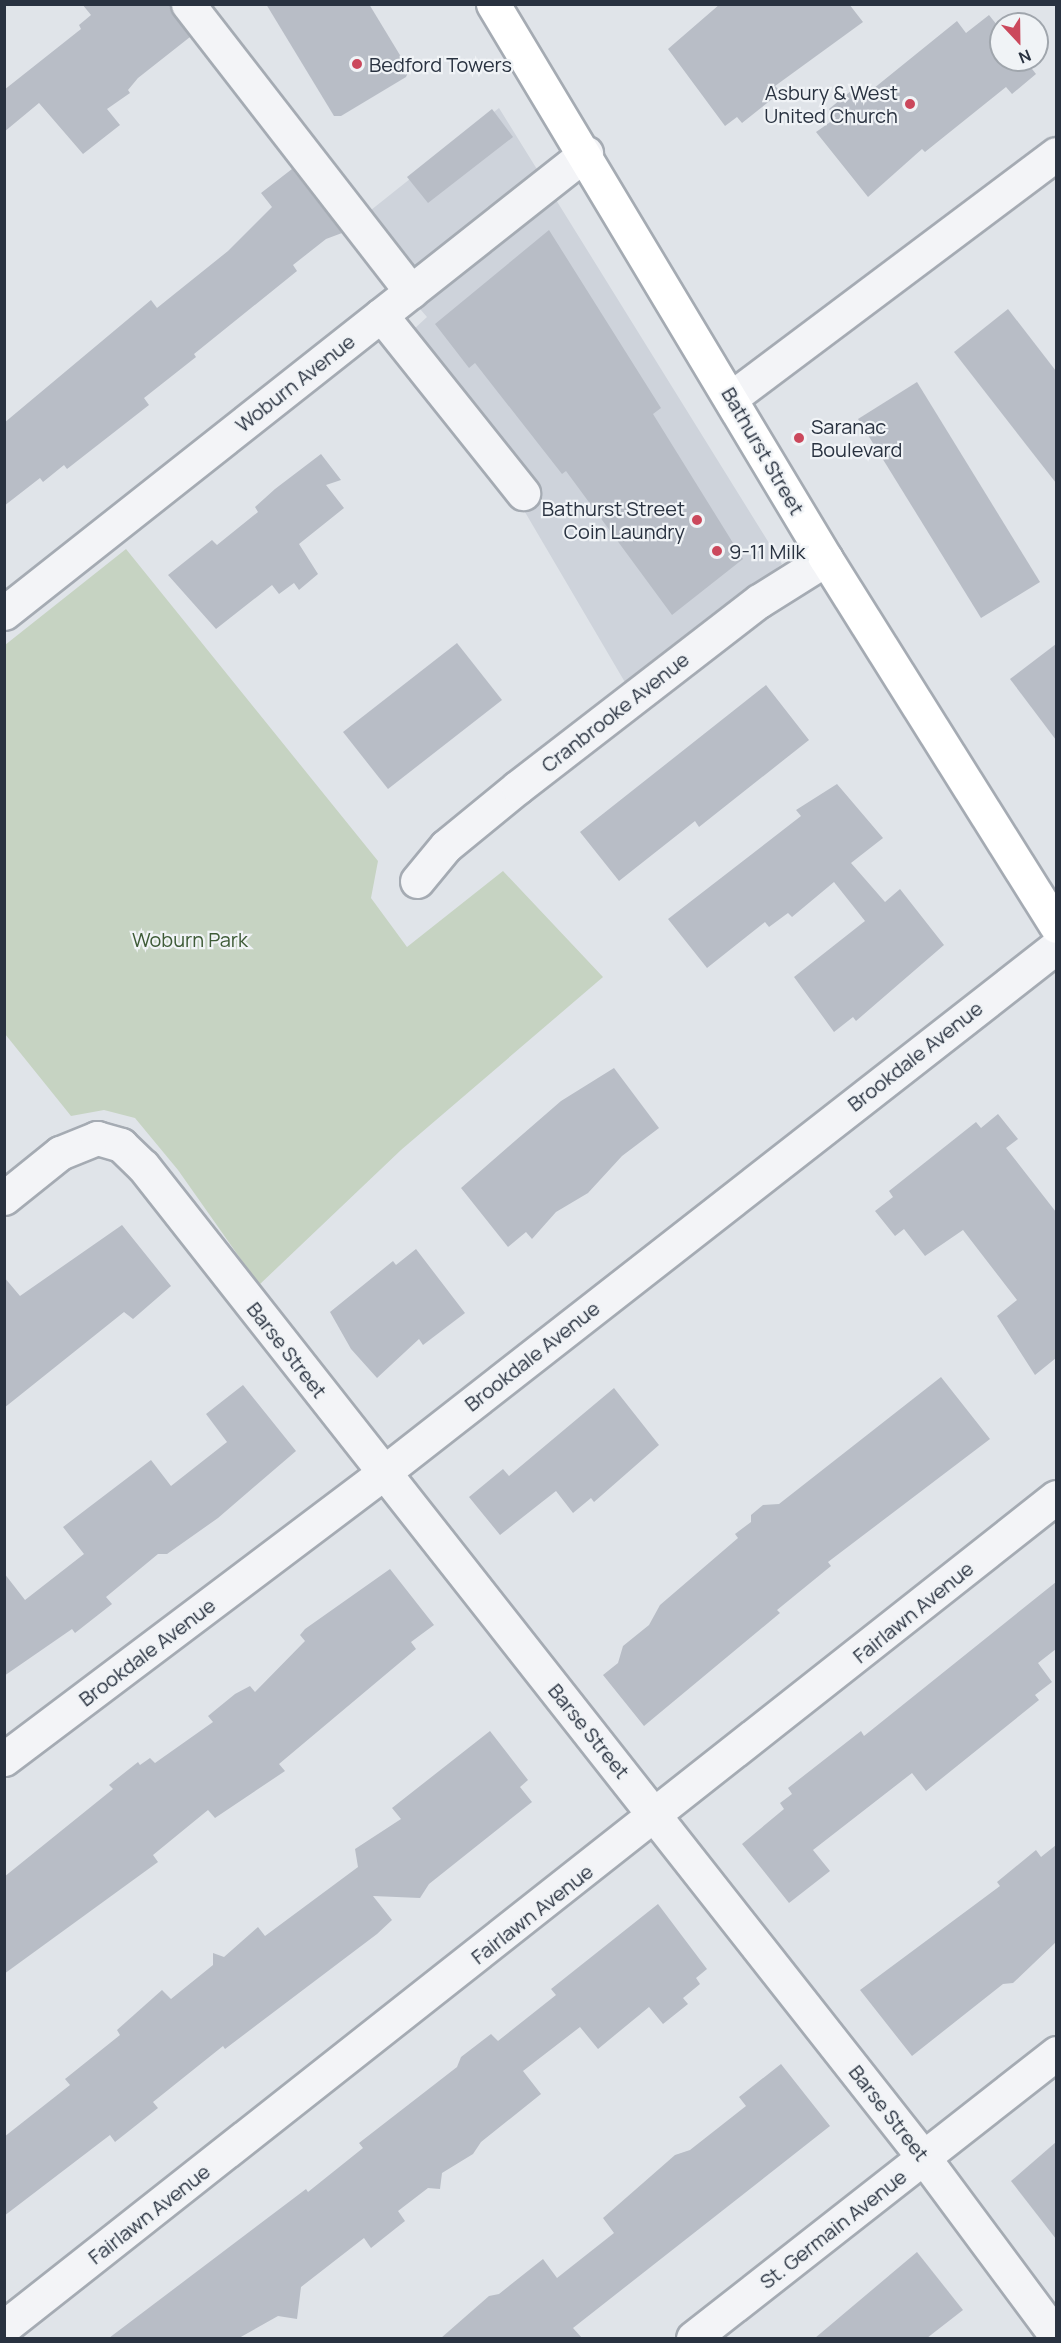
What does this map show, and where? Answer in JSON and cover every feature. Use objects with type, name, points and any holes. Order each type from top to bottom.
[{"type":"main road","name":"Bathurst Street","points":[[493,4],[586,153],[826,558],[1056,926]]},
{"type":"street","points":[[188,4],[411,292]]},
{"type":"street","name":"Woburn Avenue","points":[[4,613],[586,153]]},
{"type":"street","points":[[731,398],[1056,154]]},
{"type":"street","points":[[381,315],[523,493]]},
{"type":"street","name":"Cranbrooke Avenue","points":[[417,881],[446,846],[519,788],[759,601],[826,558]]},
{"type":"street","name":"Brookdale Avenue","points":[[4,1760],[383,1473],[1056,947]]},
{"type":"street","name":"Barse Street","points":[[4,1198],[72,1145],[97,1138],[121,1145],[143,1166],[924,2158],[1056,2336]]},
{"type":"street","name":"Fairlawn Avenue","points":[[4,2328],[657,1816],[1056,1497]]},
{"type":"street","name":"St. Germain Avenue","points":[[693,2338],[1056,2053]]},
{"type":"street","points":[[4,2328],[12,2338]]},
{"type":"shaded area","points":[[499,108],[782,564],[626,684],[522,507],[399,343],[427,317],[381,264],[356,222]]},
{"type":"green space","name":"Woburn Park","points":[[126,549],[378,861],[371,898],[407,947],[503,871],[603,977],[401,1150],[259,1285],[178,1170],[135,1118],[104,1110],[71,1116],[5,1034],[5,645]]},
{"type":"building","points":[[82,4],[170,4],[190,37],[138,78],[128,90],[130,93],[107,109],[120,125],[83,154],[39,103],[4,132],[4,90],[81,29],[79,25],[91,15]]},
{"type":"building","name":"Bedford Towers","points":[[266,4],[369,4],[409,70],[406,77],[341,116],[334,116]]},
{"type":"building","points":[[720,4],[849,4],[863,22],[775,86],[781,92],[742,123],[737,117],[725,126],[668,49]]},
{"type":"building","name":"Asbury & West United Church","points":[[989,15],[989,72],[1034,72],[1036,74],[1012,94],[1006,87],[925,152],[922,149],[868,197],[816,132],[836,118],[829,109],[851,91],[856,98],[868,93],[957,21],[966,33]]},
{"type":"building","points":[[492,109],[513,137],[428,203],[407,177]]},
{"type":"building","points":[[292,169],[342,233],[326,239],[293,265],[297,271],[194,354],[196,357],[144,398],[149,405],[67,469],[64,465],[43,482],[40,478],[4,506],[4,423],[151,300],[157,308],[228,251],[272,207],[261,193]]},
{"type":"building","points":[[549,230],[661,408],[653,414],[743,559],[672,615],[566,471],[562,474],[475,363],[469,368],[435,324]]},
{"type":"building","points":[[1008,309],[1056,371],[1056,483],[954,352]]},
{"type":"building","points":[[917,382],[1040,582],[981,618],[858,419]]},
{"type":"building","points":[[321,454],[341,480],[326,485],[344,508],[299,544],[318,574],[299,590],[294,583],[279,594],[272,585],[216,629],[168,575],[212,540],[217,545],[258,512],[255,507],[275,489]]},
{"type":"building","points":[[457,643],[502,700],[388,789],[343,732]]},
{"type":"building","points":[[1056,644],[1056,740],[1010,679]]},
{"type":"building","points":[[766,685],[809,740],[699,827],[695,821],[619,881],[580,832]]},
{"type":"building","points":[[837,784],[883,838],[851,863],[885,902],[900,889],[944,945],[856,1021],[853,1017],[834,1032],[794,977],[865,921],[834,882],[792,917],[788,913],[769,927],[765,922],[707,968],[668,919],[801,816],[796,810]]},
{"type":"building","points":[[614,1068],[659,1128],[622,1156],[588,1193],[556,1212],[532,1239],[526,1232],[508,1247],[461,1188],[561,1101]]},
{"type":"building","points":[[998,1114],[1018,1139],[1006,1148],[1056,1212],[1056,1358],[1035,1375],[997,1316],[1017,1300],[963,1230],[925,1256],[904,1229],[895,1236],[875,1211],[893,1197],[889,1191],[976,1122],[981,1128]]},
{"type":"building","points":[[122,1225],[171,1286],[133,1319],[124,1312],[4,1408],[4,1277],[20,1296]]},
{"type":"building","points":[[416,1249],[465,1313],[423,1345],[419,1339],[377,1378],[351,1349],[330,1312],[393,1261],[396,1265]]},
{"type":"building","points":[[941,1377],[990,1439],[828,1562],[831,1566],[777,1610],[780,1613],[644,1726],[603,1675],[618,1663],[623,1646],[649,1625],[660,1605],[738,1538],[735,1534],[751,1522],[751,1515],[763,1505],[779,1504]]},
{"type":"building","points":[[243,1385],[296,1451],[218,1518],[167,1554],[158,1554],[106,1597],[112,1604],[75,1633],[72,1629],[4,1676],[4,1573],[25,1600],[84,1554],[63,1527],[151,1460],[171,1486],[227,1442],[206,1414]]},
{"type":"building","points":[[614,1388],[659,1445],[594,1502],[591,1498],[573,1513],[556,1491],[500,1535],[469,1497],[503,1469],[509,1476]]},
{"type":"building","points":[[390,1569],[434,1625],[411,1642],[416,1649],[279,1764],[285,1771],[215,1818],[208,1810],[153,1855],[158,1862],[4,1974],[4,1877],[113,1789],[109,1785],[138,1762],[140,1765],[150,1758],[155,1763],[213,1722],[208,1716],[235,1694],[250,1686],[255,1692],[305,1641],[300,1635],[305,1629]]},
{"type":"building","points":[[1056,1582],[1056,1649],[1038,1663],[1052,1682],[1035,1695],[1039,1700],[926,1791],[912,1773],[813,1850],[830,1871],[789,1903],[742,1844],[784,1809],[780,1803],[792,1794],[788,1788],[861,1731],[864,1736]]},
{"type":"building","points":[[490,1731],[528,1780],[520,1787],[532,1802],[429,1884],[420,1898],[373,1896],[392,1920],[377,1934],[225,2049],[223,2046],[153,2102],[158,2108],[115,2142],[110,2135],[4,2216],[4,2137],[70,2085],[65,2079],[120,2035],[117,2030],[162,1990],[171,1999],[213,1965],[213,1953],[224,1957],[258,1927],[265,1936],[358,1867],[355,1849],[401,1819],[392,1808]]},
{"type":"building","points":[[1056,1845],[1056,1942],[1013,1983],[1003,1984],[912,2056],[860,1990],[1000,1886],[997,1882],[1036,1850],[1041,1857]]},
{"type":"building","points":[[658,1904],[707,1969],[696,1978],[700,1984],[683,1998],[688,2004],[663,2024],[649,2007],[598,2049],[580,2027],[523,2071],[541,2094],[481,2142],[473,2154],[442,2173],[440,2189],[428,2188],[398,2211],[405,2221],[371,2248],[364,2238],[301,2287],[297,2319],[278,2316],[239,2338],[109,2338],[306,2189],[308,2192],[363,2148],[359,2143],[457,2067],[461,2057],[491,2034],[498,2041],[556,1995],[551,1989]]},
{"type":"building","points":[[781,2064],[830,2126],[573,2328],[582,2338],[441,2338],[489,2296],[499,2294],[543,2259],[557,2278],[614,2233],[603,2218],[675,2155],[690,2150],[746,2106],[739,2097]]},
{"type":"building","points":[[1056,2142],[1056,2239],[1011,2181]]},
{"type":"building","points":[[917,2252],[963,2310],[927,2338],[815,2338]]},
{"type":"place","name":"Bedford Towers","points":[[357,64]]},
{"type":"place","name":"Asbury & West United Church","points":[[910,104]]},
{"type":"place","name":"Saranac Boulevard","points":[[799,438]]},
{"type":"place","name":"Bathurst Street Coin Laundry","points":[[697,520]]},
{"type":"place","name":"9-11 Milk","points":[[717,551]]}]
